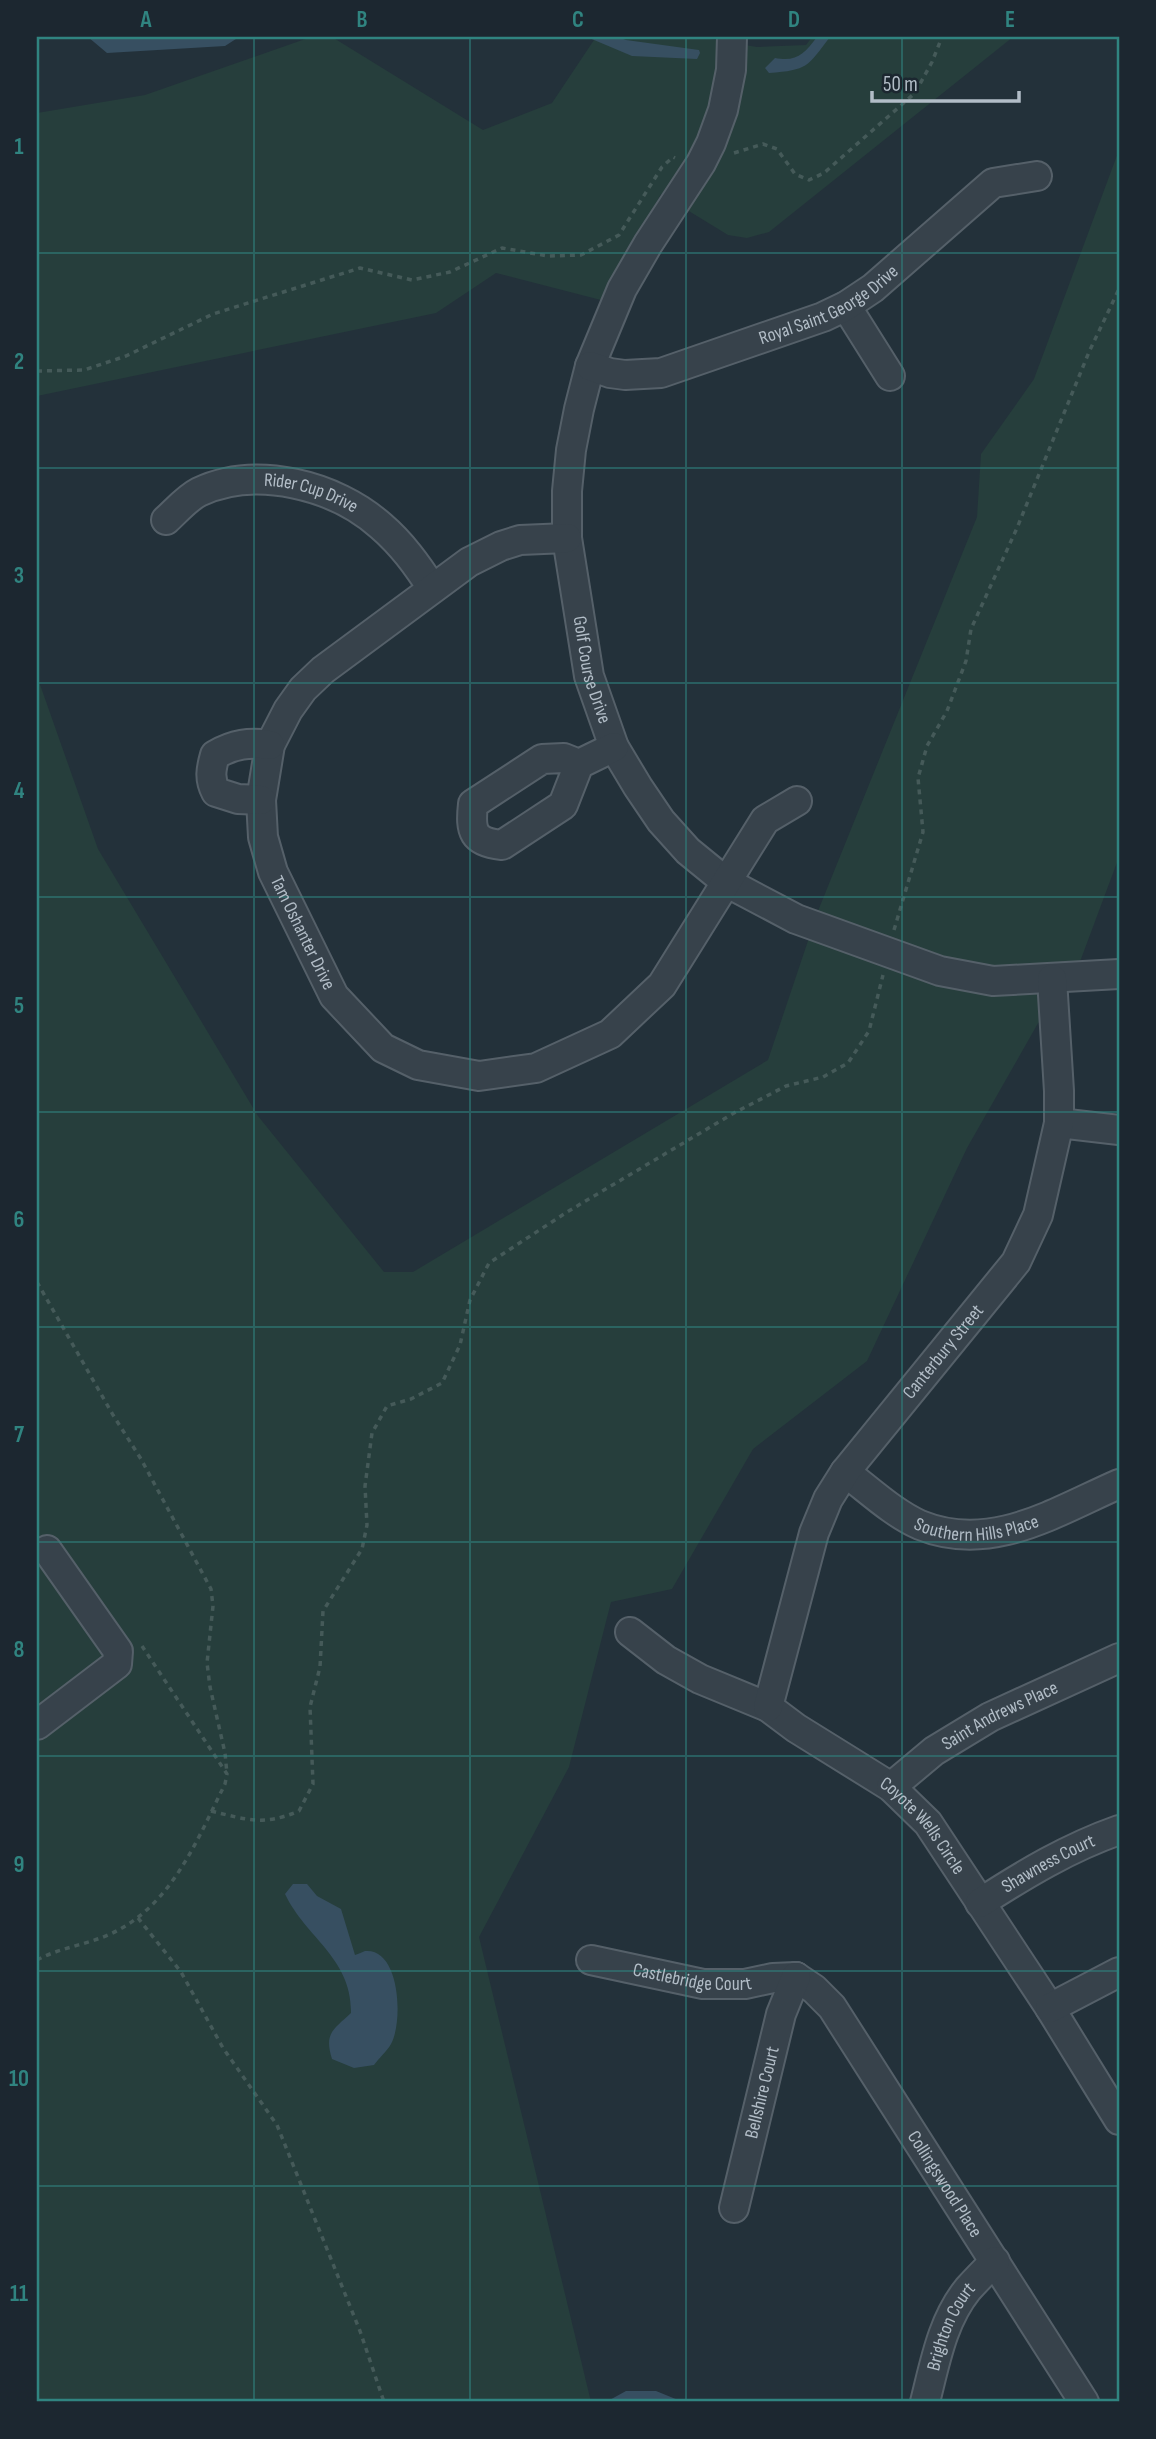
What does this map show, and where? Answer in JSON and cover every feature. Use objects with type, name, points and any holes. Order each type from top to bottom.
[{"type":"street","name":"Golf Course Drive","points":[[732,37],[731,70],[723,108],[711,143],[622,289],[590,366],[571,450],[567,538],[589,676],[614,747],[661,821],[688,852],[726,883],[796,919],[940,971],[993,981],[1119,974]]},
{"type":"street","name":"Royal Saint George Drive","points":[[590,366],[625,375],[661,373],[823,317],[873,288],[993,183],[1037,176]]},
{"type":"street","points":[[846,306],[890,376]]},
{"type":"street","name":"Rider Cup Drive","points":[[166,520],[197,493],[230,481],[281,481],[317,489],[379,523],[407,551],[432,588]]},
{"type":"street","name":"Tam Oshanter Drive","points":[[567,538],[520,540],[500,546],[468,562],[323,670],[303,689],[288,710],[270,745],[261,800],[263,838],[273,872],[334,996],[383,1048],[418,1065],[480,1076],[536,1068],[610,1034],[662,985],[765,820],[797,801]]},
{"type":"street","points":[[261,800],[238,799],[216,792],[211,782],[212,766],[215,755],[229,747],[250,743],[270,745]]},
{"type":"street","points":[[579,764],[614,747]]},
{"type":"street","name":"Canterbury Street","points":[[768,1707],[814,1533],[828,1499],[845,1472],[1016,1262],[1038,1215],[1059,1123],[1052,979]]},
{"type":"street","points":[[1059,1123],[1119,1130]]},
{"type":"street","name":"Southern Hills Place","points":[[845,1472],[919,1524],[950,1534],[982,1536],[1023,1527],[1119,1484]]},
{"type":"street","points":[[37,1725],[117,1664],[118,1651],[47,1550]]},
{"type":"street","name":"Coyote Wells Circle","points":[[630,1632],[666,1660],[700,1679],[768,1707],[796,1728],[891,1787],[928,1823],[1119,2120]]},
{"type":"street","name":"Saint Andrews Place","points":[[891,1787],[934,1751],[990,1717],[1119,1658]]},
{"type":"street","name":"Shawness Court","points":[[980,1903],[1046,1861],[1083,1843],[1119,1830]]},
{"type":"street","name":"Castlebridge Court","points":[[591,1960],[704,1984],[796,1978]]},
{"type":"street","points":[[1049,2008],[1119,1972]]},
{"type":"street","name":"Bellshire Court","points":[[734,2208],[781,2014],[796,1978]]},
{"type":"street","name":"Collingswood Place","points":[[796,1978],[814,1989],[832,2007],[1084,2402]]},
{"type":"street","name":"Brighton Court","points":[[925,2402],[939,2345],[948,2322],[967,2291],[995,2261]]},
{"type":"path","points":[[37,371],[84,370],[127,356],[213,314],[360,268],[412,280],[450,272],[502,248],[548,256],[581,255],[619,235],[662,167],[673,158],[701,163],[763,144],[777,149],[795,174],[809,180],[824,173],[915,93],[942,37]]},
{"type":"path","points":[[211,1811],[246,1820],[276,1821],[299,1811],[313,1784],[310,1707],[320,1667],[323,1611],[362,1549],[367,1525],[365,1486],[372,1433],[387,1406],[411,1399],[442,1384],[460,1345],[470,1300],[489,1263],[567,1212],[734,1113],[786,1086],[823,1077],[848,1063],[869,1031],[907,882],[923,832],[918,778],[927,746],[947,711],[967,661],[971,629],[1017,528],[1089,352],[1119,289]]},
{"type":"path","points":[[37,1282],[141,1459],[211,1589],[213,1606],[207,1663],[227,1774],[225,1784],[192,1851],[170,1886],[138,1918],[111,1934],[37,1960]]},
{"type":"path","points":[[141,1646],[227,1774]]},
{"type":"path","points":[[138,1918],[181,1972],[223,2048],[277,2125],[360,2331],[384,2402]]},
{"type":"green space","points":[[311,37],[332,37],[483,130],[552,103],[596,37],[698,37],[757,47],[806,45],[812,37],[1013,37],[769,232],[747,238],[728,235],[661,194],[601,300],[496,273],[436,313],[37,396],[37,113],[145,95]]},
{"type":"green space","points":[[1119,150],[1119,857],[1081,959],[1037,1025],[967,1148],[867,1361],[753,1449],[672,1589],[611,1602],[569,1767],[479,1937],[591,2402],[37,2402],[37,676],[98,849],[258,1116],[384,1272],[413,1272],[768,1060],[818,911],[977,517],[981,454],[1034,379]]},
{"type":"water","points":[[88,37],[239,37],[225,46],[107,53]]},
{"type":"water","points":[[587,37],[618,37],[699,50],[700,53],[697,59],[632,56]]},
{"type":"water","points":[[817,37],[830,37],[806,65],[769,73],[765,68],[775,58],[795,58]]},
{"type":"water","points":[[293,1884],[307,1884],[317,1896],[341,1909],[355,1955],[365,1951],[377,1953],[386,1961],[392,1974],[398,2005],[395,2034],[389,2047],[374,2065],[354,2068],[332,2059],[330,2038],[335,2028],[351,2013],[349,1994],[336,1963],[285,1894]]},
{"type":"water","points":[[626,2391],[656,2391],[683,2402],[606,2402]]}]
